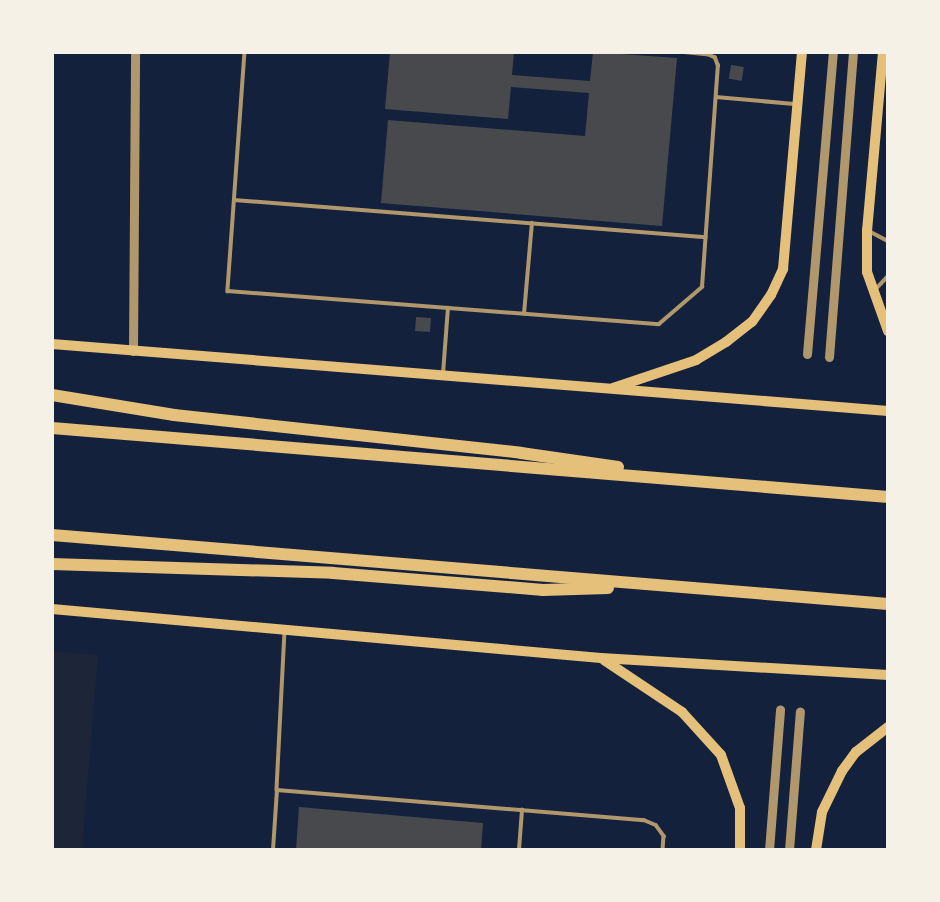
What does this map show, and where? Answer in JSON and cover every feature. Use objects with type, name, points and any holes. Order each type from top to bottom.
[{"type":"highway","points":[[52,395],[174,415],[521,453],[736,484]]},
{"type":"highway","points":[[52,428],[887,497]]},
{"type":"highway","points":[[52,535],[887,604]]},
{"type":"highway","points":[[52,564],[333,573],[543,590],[668,586]]},
{"type":"main road","points":[[609,389],[696,360],[752,322],[771,295],[783,269],[802,52]]},
{"type":"main road","points":[[883,52],[883,98],[867,230],[867,272],[887,331]]},
{"type":"main road","points":[[52,344],[887,411]]},
{"type":"main road","points":[[52,610],[601,658],[887,675]]},
{"type":"main road","points":[[601,658],[682,712],[721,755],[740,808],[740,849]]},
{"type":"main road","points":[[816,849],[822,812],[842,771],[856,752],[887,727]]},
{"type":"street","points":[[133,351],[135,52]]},
{"type":"street","points":[[807,354],[833,52]]},
{"type":"street","points":[[829,357],[853,52]]},
{"type":"street","points":[[769,849],[780,709]]},
{"type":"street","points":[[789,849],[800,710]]},
{"type":"lane","points":[[246,52],[228,291],[659,324],[702,287],[716,97],[715,58],[680,52]]},
{"type":"lane","points":[[716,97],[797,104]]},
{"type":"lane","points":[[234,200],[705,237]]},
{"type":"lane","points":[[524,314],[532,223]]},
{"type":"lane","points":[[867,230],[887,241]]},
{"type":"lane","points":[[874,292],[887,276]]},
{"type":"lane","points":[[443,376],[448,308]]},
{"type":"lane","points":[[273,849],[286,629]]},
{"type":"lane","points":[[276,790],[644,820],[656,825],[664,836],[663,849]]},
{"type":"lane","points":[[519,849],[522,810]]},
{"type":"shaded area","points":[[52,651],[98,655],[82,849],[53,849]]},
{"type":"building","points":[[390,52],[514,52],[512,75],[590,81],[593,52],[677,58],[662,226],[381,203],[388,120],[585,136],[589,93],[511,87],[508,119],[385,109]]},
{"type":"building","points":[[731,65],[744,67],[742,81],[729,79]]},
{"type":"building","points":[[416,317],[431,318],[430,332],[415,331]]},
{"type":"building","points":[[299,807],[483,823],[481,850],[296,850]]}]
